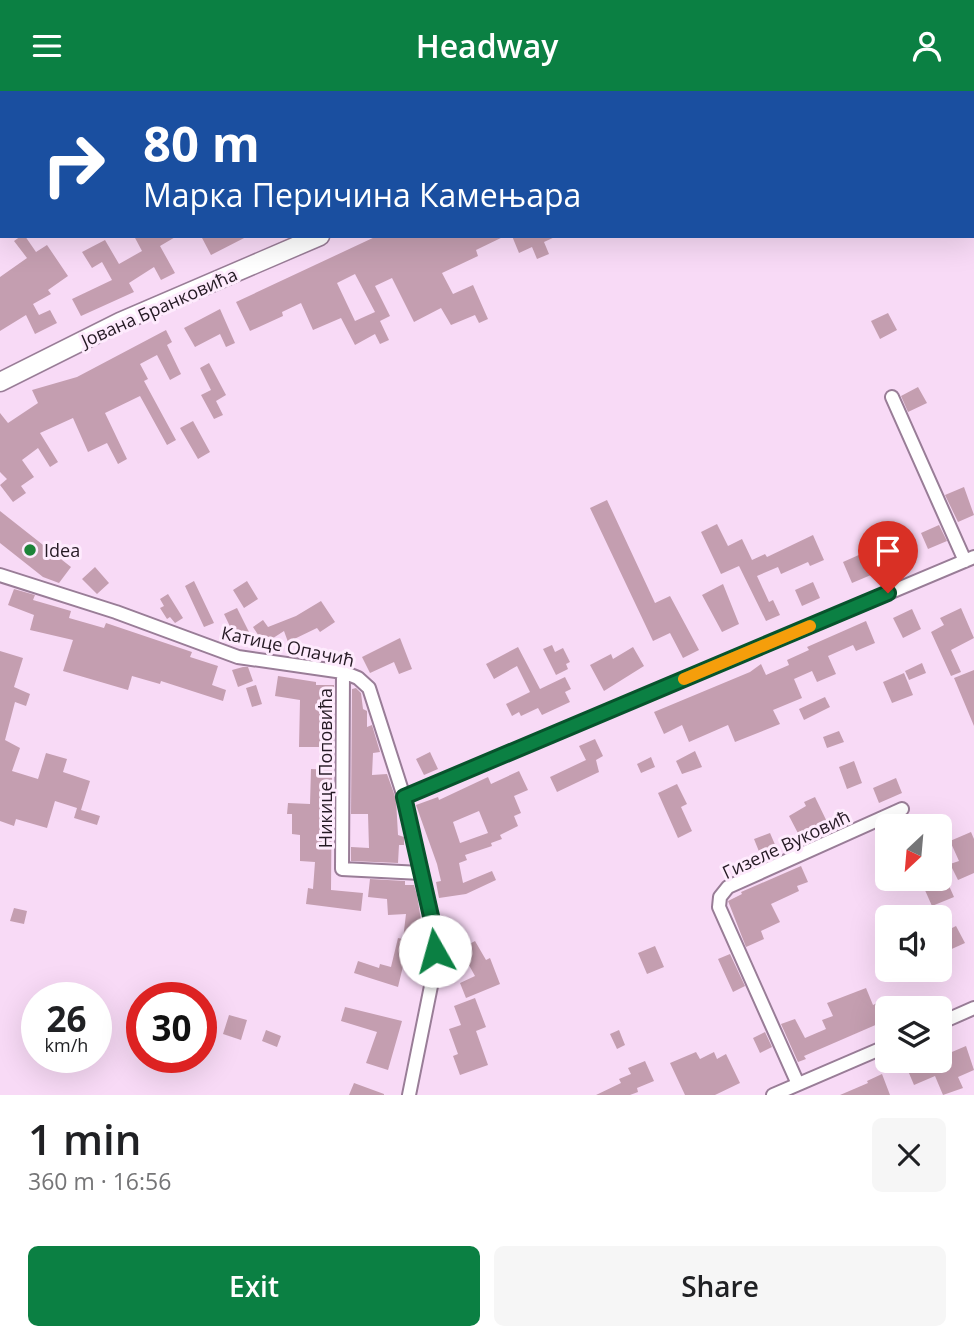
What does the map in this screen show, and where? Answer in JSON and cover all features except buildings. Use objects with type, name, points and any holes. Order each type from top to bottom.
[{"type":"main road","name":"Јована Бранковића","points":[[0,382],[120,322],[315,238]]},
{"type":"street","points":[[404,797],[970,559],[892,397]]},
{"type":"street","name":"Катице Опачић","points":[[0,575],[116,611],[238,657],[343,672],[364,682],[372,694],[404,797],[433,925],[435,951],[409,1095]]},
{"type":"street","name":"Никице Поповића","points":[[343,672],[342,869],[421,873]]},
{"type":"street","name":"Гизеле Вуковић","points":[[798,1084],[719,907],[720,897],[728,887],[902,809]]},
{"type":"street","points":[[952,1018],[974,1008]]},
{"type":"street","points":[[773,1095],[875,1051]]},
{"type":"slow traffic","points":[[684,679],[810,626]]},
{"type":"place","name":"Idea","points":[[30,550]]},
{"type":"route","points":[[435,951],[433,925],[404,797],[888,593]]}]
